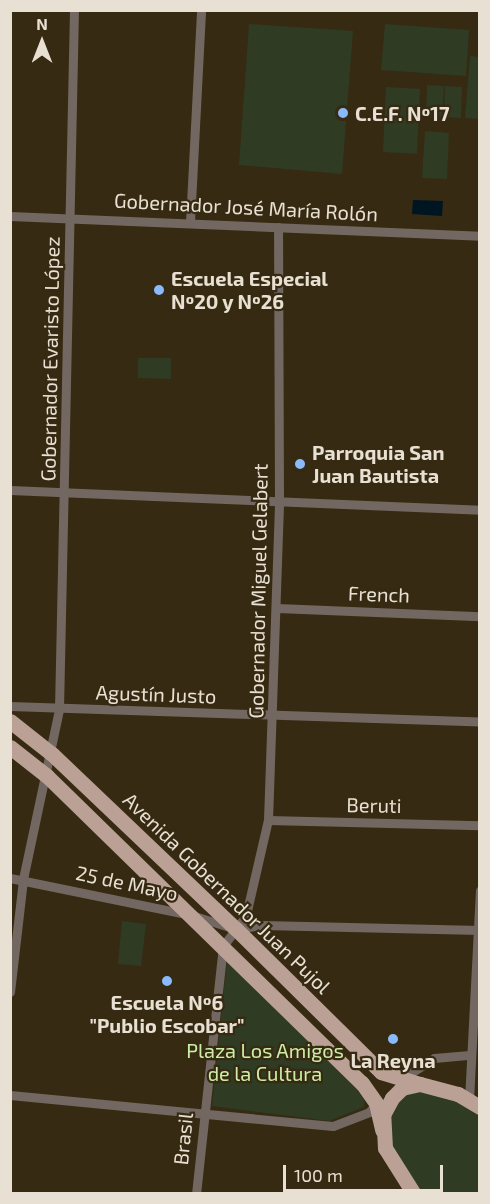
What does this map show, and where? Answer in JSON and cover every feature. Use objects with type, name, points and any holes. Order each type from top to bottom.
[{"type":"main road","name":"Avenida Gobernador Juan Pujol","points":[[10,721],[52,754],[236,928],[381,1072],[476,1103]]},
{"type":"main road","name":"Avenida Gobernador Juan Pujol","points":[[10,747],[47,776],[342,1062],[376,1103],[393,1166],[414,1194]]},
{"type":"main road","points":[[382,1130],[383,1115],[392,1098],[402,1088],[420,1084]]},
{"type":"street","name":"Gobernador Evaristo López","points":[[10,992],[23,879],[52,754],[59,709],[66,494],[74,10]]},
{"type":"street","points":[[190,222],[201,10]]},
{"type":"street","name":"Gobernador José María Rolón","points":[[10,216],[480,236]]},
{"type":"street","name":"Gobernador Miguel Gelabert","points":[[223,946],[246,915],[268,820],[274,715],[279,500],[278,227]]},
{"type":"street","points":[[10,490],[480,510]]},
{"type":"street","name":"French","points":[[277,608],[480,616]]},
{"type":"street","name":"Agustín Justo","points":[[10,706],[480,722]]},
{"type":"street","name":"Beruti","points":[[268,820],[480,825]]},
{"type":"street","name":"25 de Mayo","points":[[10,878],[191,915],[236,928],[262,926],[478,930]]},
{"type":"street","points":[[476,1103],[470,1055],[480,890]]},
{"type":"street","name":"Brasil","points":[[196,1194],[223,946]]},
{"type":"street","points":[[400,1080],[434,1058],[470,1055]]},
{"type":"street","points":[[10,1095],[333,1126],[369,1112],[376,1103],[392,1098]]},
{"type":"green space","points":[[249,24],[353,31],[342,174],[239,165]]},
{"type":"green space","points":[[385,24],[469,30],[466,76],[381,70]]},
{"type":"green space","points":[[470,56],[479,57],[479,119],[465,118]]},
{"type":"green space","points":[[427,85],[444,86],[442,117],[426,116]]},
{"type":"green space","points":[[445,86],[462,87],[461,118],[444,117]]},
{"type":"green space","points":[[386,87],[420,89],[417,154],[383,152]]},
{"type":"green space","points":[[425,131],[449,133],[447,179],[422,178]]},
{"type":"green space","points":[[138,358],[171,358],[171,379],[138,378]]},
{"type":"green space","points":[[122,921],[146,924],[141,966],[118,964]]},
{"type":"green space","name":"Plaza Los Amigos de la Cultura","points":[[227,959],[365,1095],[364,1107],[329,1121],[212,1106]]},
{"type":"green space","points":[[423,1091],[448,1096],[479,1115],[479,1193],[421,1193],[391,1151],[389,1113],[405,1095]]},
{"type":"water","points":[[413,200],[443,201],[442,216],[412,214]]},
{"type":"place","name":"C.E.F. Nº17","points":[[343,113]]},
{"type":"place","name":"Escuela Especial Nº20 y Nº26","points":[[159,290]]},
{"type":"place","name":"Parroquia San Juan Bautista","points":[[300,464]]},
{"type":"place","name":"Escuela Nº6 \"Publio Escobar\"","points":[[167,981]]},
{"type":"place","name":"La Reyna","points":[[393,1039]]}]
